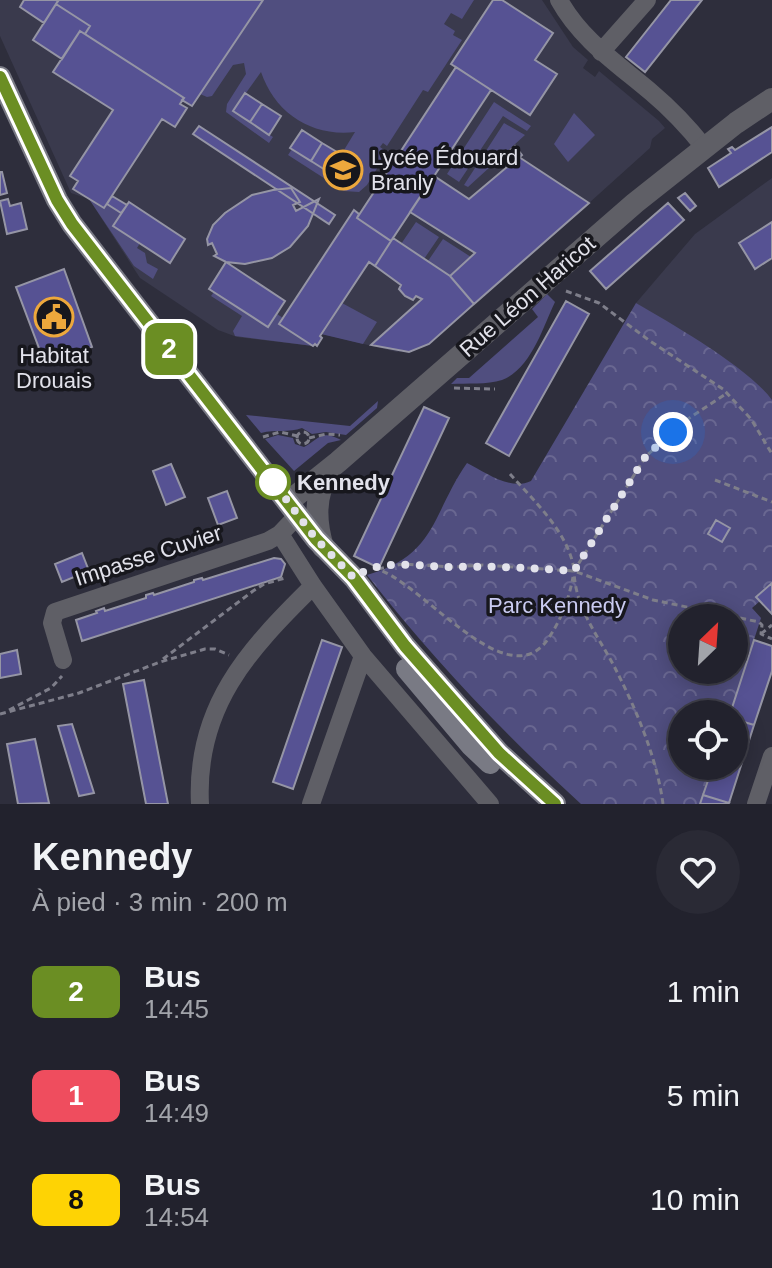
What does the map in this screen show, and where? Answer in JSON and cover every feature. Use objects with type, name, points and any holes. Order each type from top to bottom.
[{"type":"main road","points":[[0,77],[66,216],[319,543],[354,578],[405,646],[499,753],[555,804]]},
{"type":"main road","points":[[319,543],[337,580],[428,695],[471,745],[532,804]]},
{"type":"street","points":[[559,0],[576,26],[601,52],[669,108],[704,147]]},
{"type":"street","points":[[601,52],[647,0]]},
{"type":"street","name":"Rue Léon Haricot","points":[[293,508],[338,462],[545,279],[704,147],[772,99]]},
{"type":"street","points":[[200,804],[200,765],[205,739],[241,663],[309,578],[306,553],[319,543],[318,495],[324,480],[338,462]]},
{"type":"street","name":"Impasse Cuvier","points":[[63,660],[51,620],[58,610],[268,541],[280,534],[293,508]]},
{"type":"street","points":[[280,534],[363,656],[490,804]]},
{"type":"street","points":[[311,804],[363,656]]},
{"type":"street","points":[[756,804],[772,756]]},
{"type":"path","points":[[545,279],[557,288],[599,303],[727,393],[751,419],[772,454]]},
{"type":"path","points":[[423,386],[495,389]]},
{"type":"path","points":[[378,569],[412,590],[478,641],[516,657],[536,652],[550,636],[564,610],[574,571],[646,456],[688,419],[727,393]]},
{"type":"path","points":[[247,449],[268,434],[280,432],[298,436],[305,432],[309,438]]},
{"type":"path","points":[[298,436],[302,444],[322,434],[337,435],[357,445]]},
{"type":"path","points":[[510,474],[559,534],[570,554],[580,604],[621,682],[645,740],[663,804]]},
{"type":"path","points":[[715,480],[772,502]]},
{"type":"path","points":[[354,578],[364,570],[403,564],[574,571],[653,600],[759,622],[762,625],[761,634]]},
{"type":"path","points":[[160,662],[264,584],[309,578]]},
{"type":"path","points":[[761,634],[772,625]]},
{"type":"path","points":[[761,634],[772,639]]},
{"type":"path","points":[[1,714],[79,693],[160,662],[210,649],[219,650],[241,663]]},
{"type":"path","points":[[1,714],[58,682],[63,672],[63,660]]},
{"type":"shaded area","name":"Lycée Édouard Branly","points":[[0,0],[542,0],[573,47],[588,60],[583,68],[595,77],[599,71],[665,128],[652,139],[650,148],[589,203],[421,348],[397,352],[322,334],[317,346],[237,337],[218,330],[140,278],[89,199],[71,193],[0,36]]},
{"type":"shaded area","points":[[772,178],[772,400],[730,364],[636,303],[695,234]]},
{"type":"green space","points":[[263,0],[474,0],[462,19],[451,13],[444,24],[462,40],[428,92],[423,90],[387,146],[383,143],[380,147],[387,152],[367,185],[359,192],[344,191],[288,155],[292,149],[330,173],[355,132],[324,130],[297,119],[275,99],[261,72],[233,111],[273,137],[269,143],[226,112],[227,104],[246,74],[244,63],[233,65],[212,96],[200,94]]},
{"type":"green space","points":[[494,102],[531,126],[527,131],[503,116],[459,182],[447,174]]},
{"type":"green space","points":[[574,113],[595,135],[568,162],[554,144]]},
{"type":"green space","points":[[504,123],[525,135],[468,187],[464,185]]},
{"type":"green space","points":[[89,199],[104,208],[107,204],[121,213],[113,226],[140,243],[137,248],[145,253],[147,263],[158,269],[153,279],[134,266]]},
{"type":"green space","points":[[416,222],[439,237],[424,259],[401,244]]},
{"type":"green space","points":[[443,239],[471,257],[450,276],[428,261]]},
{"type":"green space","points":[[214,292],[268,327],[277,314],[283,318],[279,324],[313,346],[235,336],[233,331],[242,316],[211,296]]},
{"type":"green space","points":[[547,294],[555,302],[535,346],[521,367],[496,382],[451,384],[457,378],[469,378],[538,317],[532,309]]},
{"type":"green space","points":[[342,303],[377,322],[363,344],[321,334]]},
{"type":"green space","name":"Parc Kennedy","points":[[636,303],[728,361],[772,400],[772,583],[757,596],[760,601],[752,608],[761,618],[748,658],[748,604],[668,604],[668,684],[740,684],[735,700],[668,700],[668,780],[708,780],[700,804],[581,804],[469,694],[367,575],[390,567],[420,544],[467,463],[506,482],[531,481]]},
{"type":"green space","points":[[378,401],[377,408],[346,435],[326,432],[312,434],[302,428],[261,433],[246,415],[350,426]]},
{"type":"green space","points":[[278,435],[293,438],[295,444],[304,447],[328,435],[341,440],[328,443],[294,471],[265,439]]},
{"type":"building","points":[[24,0],[58,1],[44,23],[20,7]]},
{"type":"building","points":[[59,0],[263,0],[192,106],[85,34],[90,26],[56,4]]},
{"type":"building","points":[[493,0],[502,0],[553,33],[535,60],[557,74],[530,115],[451,64]]},
{"type":"building","points":[[671,0],[702,0],[645,72],[626,57]]},
{"type":"building","points":[[56,4],[90,26],[85,34],[80,31],[62,59],[33,40]]},
{"type":"building","points":[[80,31],[184,98],[180,104],[187,108],[175,127],[162,119],[104,208],[73,189],[78,181],[70,176],[113,110],[53,72]]},
{"type":"building","points":[[456,67],[491,90],[391,241],[357,218]]},
{"type":"building","points":[[245,93],[262,104],[250,122],[233,111]]},
{"type":"building","points":[[262,104],[281,116],[269,135],[250,122]]},
{"type":"building","points":[[199,126],[335,215],[329,224],[193,134]]},
{"type":"building","points":[[772,127],[772,152],[719,187],[708,168],[731,153],[728,149],[732,147],[735,150]]},
{"type":"building","points":[[302,130],[322,143],[311,161],[290,148]]},
{"type":"building","points":[[322,143],[342,155],[330,173],[311,161]]},
{"type":"building","points":[[515,146],[522,155],[508,167],[501,158]]},
{"type":"building","points":[[519,157],[589,203],[474,304],[450,276],[475,253],[410,212],[434,176],[469,199]]},
{"type":"building","points":[[0,172],[7,193],[0,195]]},
{"type":"building","points":[[291,188],[300,202],[293,205],[296,211],[319,199],[308,226],[290,247],[272,258],[245,264],[226,262],[214,256],[217,254],[212,243],[208,245],[207,239],[213,225],[225,213],[252,195]]},
{"type":"building","points":[[685,193],[696,206],[690,211],[678,198]]},
{"type":"building","points":[[112,196],[127,205],[121,213],[107,204]]},
{"type":"building","points":[[8,199],[10,206],[21,203],[27,229],[7,234],[0,201]]},
{"type":"building","points":[[129,202],[185,239],[170,263],[113,226]]},
{"type":"building","points":[[668,203],[684,220],[606,289],[590,271]]},
{"type":"building","points":[[354,210],[359,214],[357,218],[391,241],[375,266],[369,262],[320,336],[322,338],[317,346],[313,346],[279,324]]},
{"type":"building","points":[[772,222],[772,258],[755,269],[739,243]]},
{"type":"building","points":[[393,238],[450,276],[474,304],[429,344],[409,352],[371,345],[422,299],[416,296],[413,300],[405,296],[399,289],[401,285],[375,266]]},
{"type":"building","points":[[226,262],[285,301],[268,327],[209,289]]},
{"type":"building","name":"Habitat Drouais","points":[[64,269],[92,347],[45,364],[16,287]]},
{"type":"building","points":[[566,301],[589,314],[509,456],[486,443]]},
{"type":"building","points":[[424,407],[449,418],[379,568],[354,556]]},
{"type":"building","points":[[171,464],[185,497],[166,505],[153,471]]},
{"type":"building","points":[[227,491],[237,518],[218,525],[208,498]]},
{"type":"building","points":[[716,520],[730,528],[722,542],[708,534]]},
{"type":"building","points":[[82,553],[89,571],[62,582],[55,564]]},
{"type":"building","points":[[274,558],[281,559],[285,564],[281,577],[82,641],[76,620],[96,611],[104,608],[105,611],[146,598],[146,595]]},
{"type":"building","points":[[772,583],[772,614],[756,597]]},
{"type":"building","points":[[322,640],[342,647],[293,789],[273,782]]},
{"type":"building","points":[[754,640],[772,646],[772,671],[754,725],[748,723],[748,700],[735,700],[740,684],[748,684],[748,658]]},
{"type":"building","points":[[17,650],[21,674],[0,678],[0,654]]},
{"type":"building","points":[[144,680],[168,804],[146,804],[123,684]]},
{"type":"building","points":[[748,723],[754,725],[748,744]]},
{"type":"building","points":[[72,724],[94,793],[79,796],[58,726]]},
{"type":"building","points":[[35,739],[49,803],[18,804],[7,744]]},
{"type":"building","points":[[708,780],[736,780],[729,803],[703,795]]},
{"type":"building","points":[[703,795],[729,803],[700,804]]},
{"type":"bus line","name":"2","points":[[0,77],[57,200],[72,224],[316,539],[354,578],[405,646],[499,753],[555,804]]},
{"type":"place","name":"Lycée Édouard Branly","points":[[343,170]]},
{"type":"place","name":"Habitat Drouais","points":[[54,317]]},
{"type":"place","name":"Kennedy","points":[[273,482]]},
{"type":"route","points":[[273,482],[271,479],[316,539],[354,578],[364,570],[403,564],[574,571],[634,472],[646,456],[673,432]]}]
